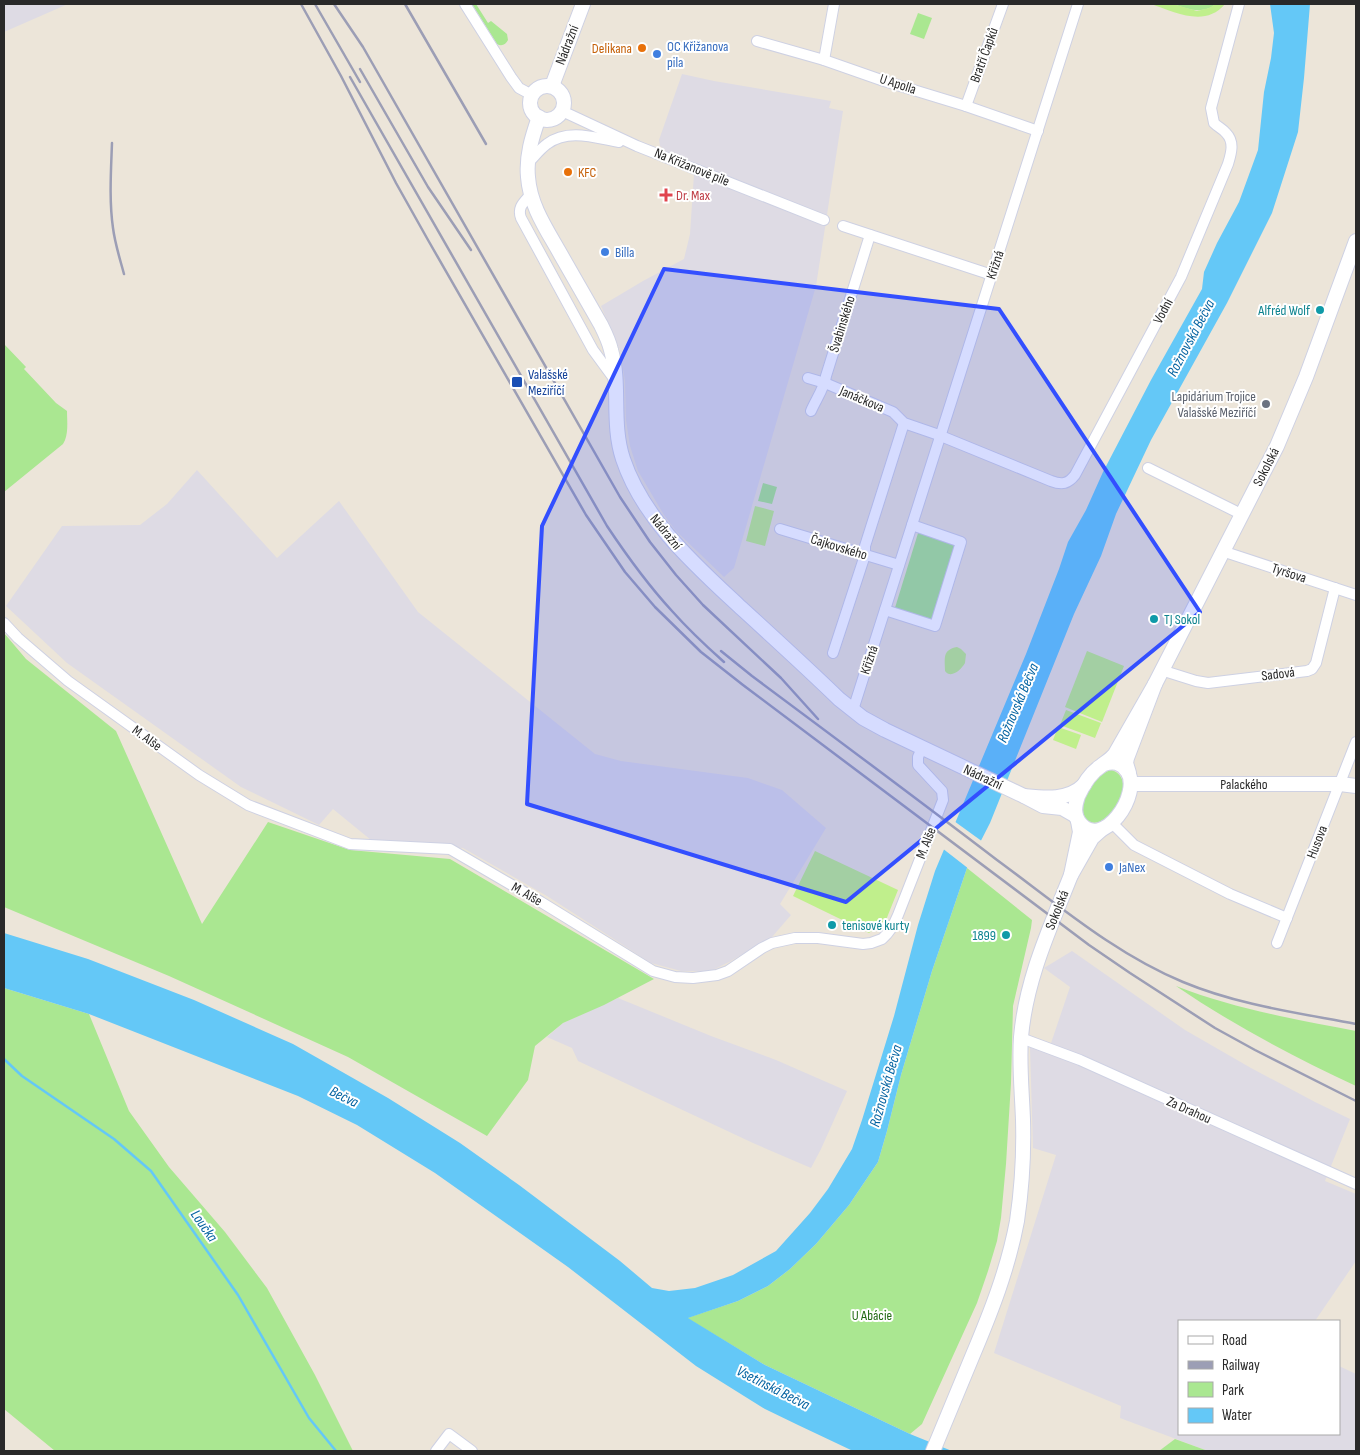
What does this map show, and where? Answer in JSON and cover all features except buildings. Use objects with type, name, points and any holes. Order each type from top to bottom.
[{"type":"main road","name":"Nádražní","points":[[552,86],[583,4]]},
{"type":"main road","points":[[552,86],[560,92],[563,98],[562,110],[559,115],[552,119],[538,117],[531,106],[532,95],[540,87],[552,86]]},
{"type":"main road","name":"Nádražní","points":[[538,117],[531,141],[528,163],[531,194],[542,222],[604,332],[612,355],[616,382],[617,433],[623,459],[640,496],[667,534],[692,562],[863,718],[1043,806],[1062,808],[1077,819]]},
{"type":"main road","name":"Sokolská","points":[[1071,875],[1080,832],[1076,804],[1084,784],[1093,772],[1112,758],[1121,744],[1155,684],[1222,551],[1268,466],[1287,424],[1356,244]]},
{"type":"main road","name":"Sokolská","points":[[1021,1038],[1027,994],[1035,966],[1071,875],[1092,838],[1124,807],[1130,792],[1127,758],[1155,684]]},
{"type":"main road","points":[[1104,764],[1110,762],[1117,763],[1126,769],[1130,779]]},
{"type":"main road","name":"Palackého","points":[[1130,779],[1340,784],[1356,786]]},
{"type":"main road","name":"Nádražní","points":[[1020,794],[1047,798],[1062,796],[1072,793],[1084,784]]},
{"type":"main road","points":[[1077,819],[1086,828],[1096,830],[1106,826]]},
{"type":"main road","points":[[934,1451],[991,1313],[1003,1280],[1011,1249],[1021,1189],[1023,1157],[1021,1038]]},
{"type":"street","points":[[465,4],[519,88],[532,95]]},
{"type":"street","points":[[824,60],[834,4]]},
{"type":"street","name":"Bratří Čapků","points":[[966,106],[1003,4]]},
{"type":"street","name":"Křižná","points":[[853,710],[1078,4]]},
{"type":"street","name":"Vodní","points":[[940,436],[1057,483],[1064,484],[1069,482],[1075,475],[1181,277],[1232,153],[1232,143],[1226,133],[1214,123],[1211,108],[1239,4]]},
{"type":"street","name":"U Apolla","points":[[756,41],[824,60],[1038,131]]},
{"type":"street","name":"Na Křižanově pile","points":[[562,110],[637,146],[824,220]]},
{"type":"street","points":[[528,163],[547,144],[558,138],[569,136],[586,136],[637,146]]},
{"type":"street","points":[[531,194],[520,208],[520,218],[593,350],[616,382]]},
{"type":"street","points":[[843,226],[973,264],[992,275]]},
{"type":"street","name":"Švabinského","points":[[811,411],[818,393],[825,383],[870,235]]},
{"type":"street","name":"Janáčkova","points":[[808,378],[825,383],[893,412],[904,423],[940,436]]},
{"type":"street","points":[[833,653],[865,555],[865,546],[904,423]]},
{"type":"street","points":[[1148,468],[1235,511]]},
{"type":"street","points":[[885,610],[935,626],[961,542],[912,525]]},
{"type":"street","name":"Čajkovského","points":[[780,529],[899,566]]},
{"type":"street","name":"Tyršova","points":[[1222,551],[1356,595]]},
{"type":"street","name":"Sadová","points":[[1162,670],[1208,683],[1312,669],[1316,663],[1335,588]]},
{"type":"street","name":"M. Alše","points":[[4,623],[46,664],[68,681],[198,775],[248,805],[350,844],[450,849],[653,971],[675,977],[693,978],[717,975],[728,971],[762,948],[783,940],[818,938],[863,944],[877,941],[887,934],[894,926],[942,800],[942,791],[918,765],[918,757],[922,748]]},
{"type":"street","name":"Husova","points":[[1277,943],[1356,742]]},
{"type":"street","points":[[1106,826],[1134,845],[1230,894],[1287,918]]},
{"type":"street","name":"Za Drahou","points":[[1021,1038],[1080,1060],[1356,1184]]},
{"type":"street","points":[[436,1451],[449,1434],[472,1451]]},
{"type":"highlighted area","points":[[664,269],[999,309],[1200,612],[846,902],[527,804],[542,526]]},
{"type":"shaded area","points":[[4,4],[68,4],[4,32]]},
{"type":"shaded area","points":[[682,74],[831,101],[829,108],[843,111],[816,286],[734,568],[724,577],[675,530],[638,471],[630,446],[626,420],[625,381],[620,350],[601,306],[684,259],[690,234],[696,163],[666,151],[660,146],[659,140]]},
{"type":"shaded area","points":[[197,470],[277,558],[339,501],[418,612],[595,754],[621,761],[748,778],[782,790],[826,828],[780,904],[791,915],[772,937],[711,971],[681,971],[651,963],[547,896],[463,848],[371,840],[333,809],[319,825],[241,787],[67,663],[6,606],[62,526],[140,525],[167,504]]},
{"type":"shaded area","points":[[1072,951],[1185,1030],[1251,1068],[1350,1119],[1325,1181],[1356,1194],[1356,1261],[1316,1320],[1178,1320],[1178,1435],[1340,1435],[1340,1366],[1356,1374],[1356,1451],[1208,1451],[1120,1418],[1121,1406],[994,1353],[1056,1155],[1033,1148],[1030,1048],[1033,1046],[1048,1052],[1070,987],[1044,968]]},
{"type":"shaded area","points":[[618,998],[776,1060],[847,1091],[811,1168],[578,1061],[572,1048],[547,1037],[563,1023]]},
{"type":"green space","points":[[472,4],[476,4],[488,23],[491,21],[507,34],[508,40],[505,44],[497,44]]},
{"type":"green space","points":[[1151,4],[1173,4],[1197,11],[1216,4],[1225,4],[1217,11],[1199,17],[1180,14]]},
{"type":"green space","points":[[1173,4],[1216,4],[1200,10]]},
{"type":"green space","points":[[918,13],[932,18],[924,39],[910,34]]},
{"type":"green space","points":[[4,344],[26,367],[24,369],[56,403],[67,411],[67,423],[63,444],[4,492]]},
{"type":"green space","points":[[763,483],[777,487],[772,504],[758,501]]},
{"type":"green space","points":[[755,506],[774,511],[765,546],[746,541]]},
{"type":"green space","points":[[919,530],[958,543],[933,623],[894,611]]},
{"type":"green space","points":[[4,633],[26,659],[116,731],[202,924],[268,822],[350,850],[450,859],[654,979],[604,1005],[563,1023],[535,1046],[528,1080],[487,1136],[348,1057],[169,976],[4,907]]},
{"type":"green space","points":[[957,647],[966,654],[965,663],[958,671],[950,674],[945,671],[945,655],[952,648]]},
{"type":"green space","points":[[1087,651],[1124,666],[1102,722],[1065,707]]},
{"type":"green space","points":[[1066,710],[1101,723],[1095,738],[1060,725]]},
{"type":"green space","points":[[1058,727],[1081,735],[1076,749],[1053,740]]},
{"type":"green space","points":[[1111,770],[1120,775],[1123,784],[1122,794],[1110,814],[1102,821],[1093,823],[1086,819],[1083,813],[1085,798],[1093,783],[1105,772]]},
{"type":"green space","points":[[815,851],[898,890],[886,920],[869,933],[793,896]]},
{"type":"green space","name":"U Abácie","points":[[967,868],[1032,920],[1013,1006],[1006,1164],[997,1241],[977,1303],[922,1424],[910,1434],[765,1365],[687,1318],[738,1301],[768,1286],[790,1269],[816,1244],[849,1205],[878,1162],[901,1075],[932,971]]},
{"type":"green space","points":[[1176,986],[1220,1001],[1287,1018],[1356,1031],[1356,1086],[1264,1040]]},
{"type":"green space","points":[[4,988],[89,1014],[129,1111],[169,1167],[225,1232],[267,1288],[315,1375],[353,1451],[55,1451],[4,1409]]},
{"type":"green space","points":[[1175,1439],[1208,1451],[1159,1451]]},
{"type":"water","points":[[1270,4],[1310,4],[1298,132],[1272,213],[1227,303],[1151,440],[1116,514],[1101,556],[1074,614],[990,823],[967,868],[932,971],[901,1075],[878,1162],[849,1205],[816,1244],[790,1269],[768,1286],[738,1301],[688,1318],[765,1365],[910,1434],[952,1451],[853,1451],[765,1409],[696,1366],[568,1267],[435,1173],[357,1125],[298,1096],[89,1014],[4,988],[4,933],[88,959],[194,1000],[293,1044],[388,1098],[460,1143],[620,1261],[652,1288],[669,1291],[695,1288],[733,1275],[776,1251],[810,1213],[828,1189],[852,1149],[894,1016],[918,925],[935,871],[1026,654],[1068,542],[1151,380],[1202,289],[1204,272],[1239,202],[1258,150],[1264,92],[1274,33]]},
{"type":"pier","points":[[954,821],[983,842],[969,869],[942,848]]},
{"type":"waterway","name":"Loučka","points":[[4,1059],[22,1076],[114,1139],[151,1171],[238,1295],[309,1418],[336,1451]]},
{"type":"railway","points":[[301,4],[341,76],[396,183],[586,515],[625,572],[655,607],[701,652],[743,685],[1089,945],[1215,1028],[1356,1101]]},
{"type":"railway","points":[[315,4],[360,82]]},
{"type":"railway","points":[[334,4],[363,47],[620,497],[650,542],[703,605],[781,678],[818,719]]},
{"type":"railway","points":[[405,4],[486,144]]},
{"type":"railway","points":[[360,69],[428,187],[471,250]]},
{"type":"railway","points":[[350,77],[607,526],[663,601],[724,662]]},
{"type":"railway","points":[[112,143],[112,217],[115,240],[124,274]]},
{"type":"railway","points":[[721,651],[1064,911],[1110,943],[1158,971],[1225,997],[1356,1024]]},
{"type":"place","name":"Delikana","points":[[642,48]]},
{"type":"place","name":"OC Křižanova pila","points":[[657,54]]},
{"type":"place","name":"KFC","points":[[568,172]]},
{"type":"place","name":"Dr. Max","points":[[666,195]]},
{"type":"place","name":"Billa","points":[[605,252]]},
{"type":"place","name":"Alfréd Wolf","points":[[1320,310]]},
{"type":"place","name":"Valašské Meziříčí","points":[[517,382]]},
{"type":"place","name":"Lapidárium Trojice Valašské Meziříčí","points":[[1266,404]]},
{"type":"place","name":"TJ Sokol","points":[[1154,619]]},
{"type":"place","name":"JaNex","points":[[1109,867]]},
{"type":"place","name":"tenisové kurty","points":[[832,925]]},
{"type":"place","name":"1899","points":[[1006,935]]},
{"type":"water label","name":"Rožnovská Bečva","points":[[1191,338]]},
{"type":"water label","name":"Rožnovská Bečva","points":[[1018,703]]},
{"type":"water label","name":"Rožnovská Bečva","points":[[886,1086]]},
{"type":"water label","name":"Bečva","points":[[344,1097]]},
{"type":"water label","name":"Vsetínská Bečva","points":[[773,1388]]}]
